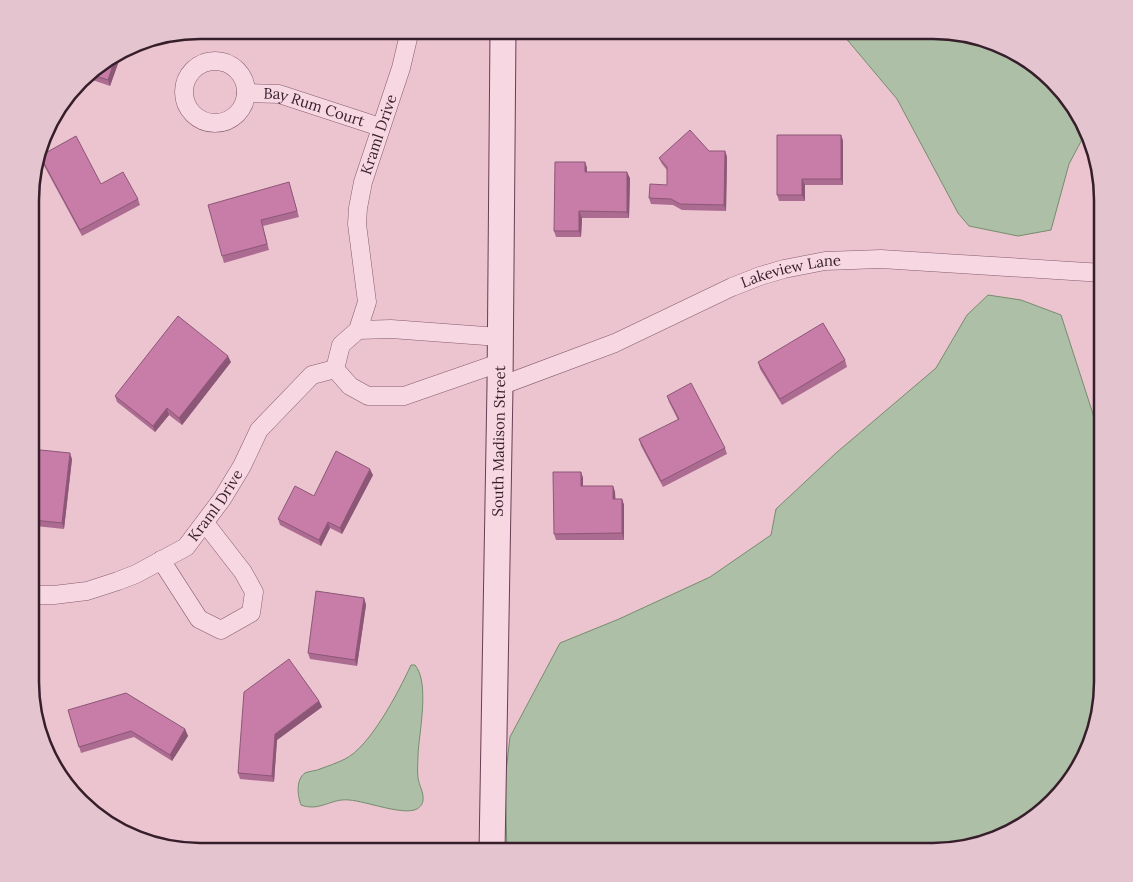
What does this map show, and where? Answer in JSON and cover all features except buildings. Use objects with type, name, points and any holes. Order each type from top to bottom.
[{"type":"street","name":"Kraml Drive","points":[[39,595],[87,591],[118,581],[186,547],[222,500],[242,466],[259,430],[312,376],[335,369],[341,345],[358,330],[367,302],[357,224],[358,208],[363,182],[401,68],[408,39]]},
{"type":"street","name":"South Madison Street","points":[[492,843],[504,39]]},
{"type":"street","name":"Bay Rum Court","points":[[246,93],[279,94],[380,128]]},
{"type":"street","name":"Lakeview Lane","points":[[499,374],[616,343],[732,287],[760,276],[825,261],[881,260],[1094,272]]},
{"type":"street","points":[[358,330],[391,329],[499,337]]},
{"type":"street","points":[[335,369],[350,386],[368,396],[404,396],[499,374]]},
{"type":"street","points":[[161,560],[199,619],[222,630],[251,613],[254,592],[243,572],[205,523]]},
{"type":"shaded area","points":[[847,39],[944,39],[975,44],[1005,55],[1039,79],[1067,110],[1082,139],[1069,164],[1051,230],[1018,236],[969,226],[958,213],[897,99]]},
{"type":"shaded area","points":[[988,295],[1021,300],[1061,315],[1094,419],[1093,703],[1089,724],[1082,744],[1073,763],[1054,788],[1023,816],[1005,827],[975,838],[944,843],[507,843],[505,780],[510,737],[560,643],[619,619],[710,577],[771,535],[776,509],[836,453],[936,368],[967,315]]},
{"type":"shaded area","points":[[411,665],[415,665],[419,673],[423,695],[418,769],[418,778],[423,797],[421,805],[411,811],[403,811],[349,800],[314,807],[301,805],[298,789],[302,776],[307,772],[318,770],[355,753],[383,717]]}]
